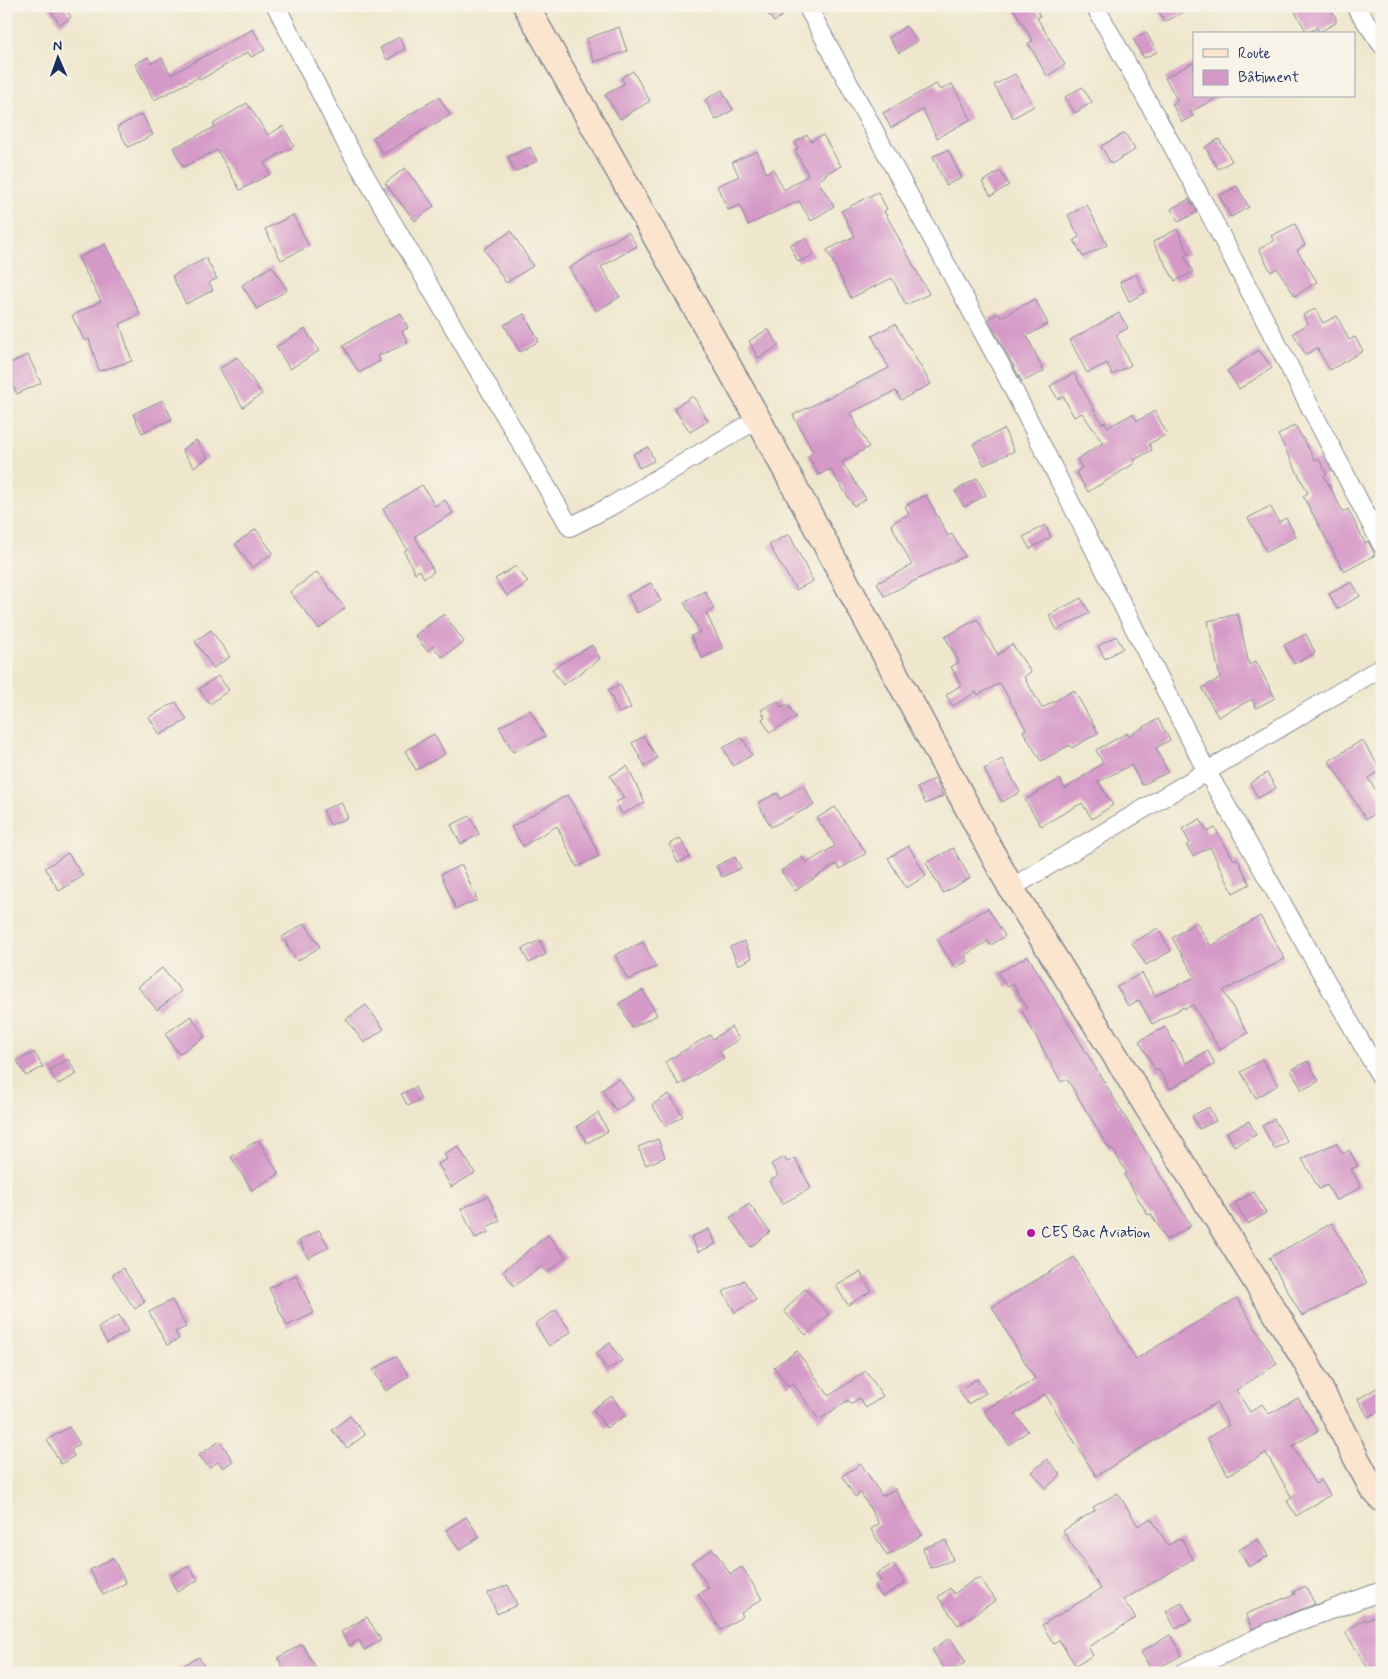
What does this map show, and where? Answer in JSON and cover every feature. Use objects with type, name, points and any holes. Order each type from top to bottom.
[{"type":"street","points":[[276,6],[346,143],[570,526],[611,506],[758,419]]},
{"type":"street","points":[[526,6],[758,419],[1010,888],[1306,1362],[1379,1490]]},
{"type":"street","points":[[807,6],[1007,377],[1206,770],[1382,1079]]},
{"type":"street","points":[[1095,6],[1205,205],[1382,545]]},
{"type":"street","points":[[1355,6],[1382,45]]},
{"type":"street","points":[[1010,888],[1382,667]]},
{"type":"street","points":[[1183,1673],[1270,1632],[1382,1591]]},
{"type":"building","points":[[48,6],[64,6],[71,17],[60,25]]},
{"type":"building","points":[[762,6],[794,6],[774,22]]},
{"type":"building","points":[[1012,6],[1035,6],[1040,16],[1037,18],[1065,65],[1047,76],[1028,43],[1033,41]]},
{"type":"building","points":[[1156,6],[1195,6],[1165,22]]},
{"type":"building","points":[[1292,6],[1329,6],[1336,18],[1336,23],[1319,32],[1317,28],[1306,32]]},
{"type":"building","points":[[906,26],[917,41],[899,53],[889,38]]},
{"type":"building","points":[[619,27],[627,51],[594,62],[586,39]]},
{"type":"building","points":[[253,29],[265,50],[251,57],[248,52],[200,80],[199,77],[154,100],[135,64],[148,57],[151,63],[162,58],[171,75]]},
{"type":"building","points":[[1146,32],[1157,52],[1144,58],[1133,39]]},
{"type":"building","points":[[399,37],[405,49],[387,60],[380,48]]},
{"type":"building","points":[[1193,63],[1193,98],[1217,98],[1190,112],[1193,116],[1182,122],[1172,104],[1178,101],[1165,78]]},
{"type":"building","points":[[633,71],[650,101],[620,119],[605,95],[625,83],[621,78]]},
{"type":"building","points":[[1015,74],[1034,106],[1013,118],[994,85]]},
{"type":"building","points":[[936,84],[940,90],[952,84],[971,119],[937,138],[923,110],[891,128],[883,113]]},
{"type":"building","points":[[1082,87],[1092,102],[1075,113],[1065,97]]},
{"type":"building","points":[[722,90],[733,110],[716,120],[705,100]]},
{"type":"building","points":[[439,97],[450,115],[383,154],[373,137]]},
{"type":"building","points":[[247,103],[268,135],[283,126],[294,146],[264,163],[270,174],[240,190],[217,150],[183,167],[173,148],[215,127],[213,124]]},
{"type":"building","points":[[142,114],[153,135],[128,147],[117,127]]},
{"type":"building","points":[[1125,133],[1135,150],[1111,164],[1101,146]]},
{"type":"building","points":[[807,135],[811,141],[823,135],[841,166],[825,174],[818,181],[834,206],[811,221],[799,201],[748,225],[740,205],[728,210],[717,186],[739,176],[732,162],[757,151],[766,173],[773,169],[784,190],[808,175],[795,150],[798,148],[795,142]]},
{"type":"building","points":[[1219,139],[1232,161],[1218,169],[1205,147]]},
{"type":"building","points":[[530,147],[537,161],[515,172],[508,157]]},
{"type":"building","points":[[948,150],[962,178],[946,185],[933,156]]},
{"type":"building","points":[[405,168],[434,206],[415,221],[385,183]]},
{"type":"building","points":[[1000,171],[1009,185],[991,196],[982,182]]},
{"type":"building","points":[[1237,186],[1249,207],[1231,217],[1219,196]]},
{"type":"building","points":[[878,192],[887,209],[884,211],[929,294],[906,305],[892,278],[851,298],[827,250],[855,236],[841,211]]},
{"type":"building","points":[[1189,199],[1197,212],[1179,222],[1171,209]]},
{"type":"building","points":[[1087,205],[1107,245],[1083,257],[1074,240],[1079,237],[1068,215]]},
{"type":"building","points":[[293,215],[309,246],[281,260],[265,229]]},
{"type":"building","points":[[1295,224],[1305,245],[1297,250],[1317,282],[1295,296],[1277,268],[1271,272],[1259,249],[1274,241],[1271,236]]},
{"type":"building","points":[[1177,229],[1189,254],[1184,256],[1193,272],[1175,281],[1153,242]]},
{"type":"building","points":[[511,231],[533,266],[506,283],[484,249]]},
{"type":"building","points":[[628,232],[637,246],[601,267],[620,297],[596,311],[569,268]]},
{"type":"building","points":[[805,238],[814,255],[798,262],[790,245]]},
{"type":"building","points":[[105,244],[140,314],[120,324],[132,361],[99,371],[89,339],[85,341],[72,316],[101,301],[78,258]]},
{"type":"building","points":[[206,258],[217,279],[209,282],[213,290],[186,304],[172,276]]},
{"type":"building","points":[[272,266],[287,290],[257,309],[242,285]]},
{"type":"building","points":[[1136,274],[1145,293],[1129,301],[1120,282]]},
{"type":"building","points":[[1035,299],[1048,324],[1027,336],[1044,371],[1022,382],[988,319],[999,313],[1001,317]]},
{"type":"building","points":[[1315,309],[1323,323],[1337,316],[1349,340],[1355,337],[1363,351],[1330,370],[1317,348],[1306,355],[1293,333],[1308,324],[1303,315]]},
{"type":"building","points":[[401,313],[408,328],[402,331],[408,343],[378,356],[380,361],[359,373],[343,346],[371,328]]},
{"type":"building","points":[[1119,313],[1128,328],[1116,335],[1131,365],[1112,375],[1107,363],[1087,373],[1070,340]]},
{"type":"building","points":[[524,314],[539,341],[520,352],[504,325]]},
{"type":"building","points":[[895,324],[931,384],[901,400],[896,391],[850,413],[869,447],[842,462],[866,499],[854,506],[830,469],[819,475],[808,456],[813,452],[793,415],[889,368],[872,336]]},
{"type":"building","points":[[305,329],[319,351],[290,369],[276,347]]},
{"type":"building","points":[[768,329],[779,346],[758,358],[749,341]]},
{"type":"building","points":[[1259,350],[1272,368],[1239,389],[1227,371]]},
{"type":"building","points":[[28,355],[41,383],[17,394],[6,370],[6,365]]},
{"type":"building","points":[[237,357],[262,394],[243,407],[219,369]]},
{"type":"building","points":[[1074,373],[1102,424],[1105,422],[1108,427],[1133,414],[1137,421],[1155,411],[1167,434],[1149,444],[1152,450],[1134,460],[1135,463],[1088,492],[1076,472],[1082,468],[1077,459],[1103,443],[1082,413],[1074,417],[1063,396],[1058,399],[1050,386]]},
{"type":"building","points":[[693,396],[708,421],[690,432],[674,408]]},
{"type":"building","points":[[163,400],[172,419],[142,433],[133,414]]},
{"type":"building","points":[[1295,425],[1315,460],[1319,459],[1327,474],[1324,476],[1343,512],[1348,509],[1365,543],[1368,541],[1375,555],[1344,572],[1303,496],[1308,493],[1278,435]]},
{"type":"building","points":[[1004,429],[1014,451],[984,465],[973,444]]},
{"type":"building","points":[[196,440],[208,458],[194,467],[182,450]]},
{"type":"building","points":[[648,447],[654,461],[639,468],[633,454]]},
{"type":"building","points":[[977,478],[986,495],[964,507],[955,491]]},
{"type":"building","points":[[422,485],[435,506],[445,500],[453,513],[415,536],[434,572],[424,578],[420,570],[415,573],[404,551],[407,549],[383,509]]},
{"type":"building","points":[[926,495],[948,536],[952,534],[965,556],[884,596],[877,583],[912,565],[891,524],[909,514],[905,506]]},
{"type":"building","points":[[1270,506],[1279,522],[1286,518],[1296,536],[1267,552],[1248,518]]},
{"type":"building","points":[[1045,525],[1051,537],[1030,549],[1023,537]]},
{"type":"building","points":[[256,529],[273,553],[252,568],[235,544]]},
{"type":"building","points":[[789,534],[813,581],[796,590],[769,545]]},
{"type":"building","points":[[516,566],[528,582],[507,596],[495,579]]},
{"type":"building","points":[[317,572],[345,608],[319,629],[290,592]]},
{"type":"building","points":[[1352,582],[1360,596],[1337,609],[1329,594]]},
{"type":"building","points":[[651,583],[661,601],[637,613],[628,595]]},
{"type":"building","points":[[705,591],[714,609],[706,613],[723,648],[702,658],[691,636],[700,632],[684,602]]},
{"type":"building","points":[[1081,598],[1090,613],[1057,630],[1049,615]]},
{"type":"building","points":[[444,614],[464,642],[442,657],[433,646],[427,651],[415,635]]},
{"type":"building","points":[[1238,614],[1249,665],[1256,661],[1275,698],[1256,708],[1252,699],[1218,717],[1202,688],[1220,678],[1208,621]]},
{"type":"building","points":[[977,619],[998,655],[1012,644],[1031,672],[1024,677],[1042,708],[1074,690],[1098,733],[1072,748],[1070,745],[1041,761],[1023,731],[1026,729],[1000,683],[978,695],[976,692],[953,706],[946,695],[961,685],[951,667],[959,662],[945,637]]},
{"type":"building","points":[[211,630],[230,657],[213,668],[195,641]]},
{"type":"building","points":[[1306,634],[1315,653],[1294,664],[1284,645]]},
{"type":"building","points":[[1116,636],[1123,648],[1105,659],[1098,646]]},
{"type":"building","points":[[592,645],[600,659],[563,685],[552,669]]},
{"type":"building","points":[[218,676],[229,690],[210,704],[199,689]]},
{"type":"building","points":[[620,684],[631,708],[619,713],[608,690]]},
{"type":"building","points":[[778,701],[781,707],[787,704],[796,717],[770,733],[762,719],[765,717],[761,710]]},
{"type":"building","points":[[176,702],[187,720],[160,735],[149,717]]},
{"type":"building","points":[[530,710],[545,736],[513,752],[499,727]]},
{"type":"building","points":[[1158,719],[1170,740],[1156,748],[1168,772],[1142,785],[1131,765],[1098,782],[1113,805],[1092,819],[1082,803],[1041,826],[1025,800],[1060,779],[1065,789],[1103,763],[1096,750],[1127,733],[1128,736]]},
{"type":"building","points":[[434,734],[445,754],[416,770],[405,751]]},
{"type":"building","points":[[644,736],[657,758],[645,766],[632,743]]},
{"type":"building","points":[[742,738],[752,755],[733,766],[723,748]]},
{"type":"building","points":[[1362,740],[1381,770],[1368,778],[1382,800],[1382,810],[1366,819],[1329,761]]},
{"type":"building","points":[[1002,759],[1020,792],[1002,802],[984,769]]},
{"type":"building","points":[[627,766],[645,803],[622,814],[616,802],[624,798],[610,776]]},
{"type":"building","points":[[1267,773],[1276,788],[1258,798],[1250,783]]},
{"type":"building","points":[[935,779],[943,796],[926,804],[917,788]]},
{"type":"building","points":[[803,785],[814,805],[771,827],[758,803],[777,793],[780,799]]},
{"type":"building","points":[[567,795],[583,821],[599,856],[577,867],[557,826],[523,846],[511,827]]},
{"type":"building","points":[[341,802],[348,818],[330,825],[323,810]]},
{"type":"building","points":[[835,807],[866,853],[840,869],[836,864],[795,891],[781,871],[802,857],[807,863],[835,846],[817,818]]},
{"type":"building","points":[[470,816],[479,834],[461,844],[451,825]]},
{"type":"building","points":[[1200,819],[1207,832],[1215,828],[1234,860],[1237,858],[1250,884],[1233,893],[1210,847],[1193,856],[1186,845],[1190,843],[1182,829]]},
{"type":"building","points":[[680,838],[690,857],[678,863],[669,844]]},
{"type":"building","points":[[909,846],[926,876],[906,888],[888,858]]},
{"type":"building","points":[[953,848],[970,878],[943,893],[926,863]]},
{"type":"building","points":[[68,853],[83,876],[59,891],[45,868]]},
{"type":"building","points":[[735,857],[741,868],[722,877],[716,866]]},
{"type":"building","points":[[462,865],[477,900],[456,909],[441,874]]},
{"type":"building","points":[[988,908],[1005,936],[991,945],[988,941],[965,955],[968,961],[955,968],[937,939]]},
{"type":"building","points":[[1260,916],[1285,959],[1223,991],[1248,1033],[1220,1050],[1193,1005],[1185,1009],[1184,1007],[1152,1024],[1139,1000],[1128,1006],[1117,987],[1142,973],[1155,996],[1195,977],[1172,938],[1196,922],[1211,946]]},
{"type":"building","points":[[305,923],[320,947],[297,961],[282,937]]},
{"type":"building","points":[[1158,928],[1171,951],[1146,965],[1132,943]]},
{"type":"building","points":[[540,940],[546,954],[529,963],[522,949]]},
{"type":"building","points":[[744,941],[752,958],[738,965],[730,947]]},
{"type":"building","points":[[643,942],[656,967],[628,980],[615,955]]},
{"type":"building","points":[[1028,956],[1191,1226],[1167,1240],[1151,1214],[1148,1215],[1124,1175],[1127,1173],[1112,1148],[1110,1150],[1067,1079],[1061,1082],[1022,1011],[1027,1008],[1013,984],[1007,987],[998,973]]},
{"type":"building","points":[[162,968],[181,991],[157,1010],[138,987]]},
{"type":"building","points":[[643,990],[657,1015],[632,1028],[619,1003]]},
{"type":"building","points":[[366,1005],[384,1029],[364,1043],[346,1019]]},
{"type":"building","points":[[191,1016],[205,1037],[179,1054],[165,1034]]},
{"type":"building","points":[[731,1027],[739,1039],[720,1051],[724,1058],[679,1085],[665,1062],[710,1035],[713,1039]]},
{"type":"building","points":[[1165,1027],[1186,1063],[1208,1051],[1215,1064],[1170,1089],[1159,1070],[1156,1071],[1139,1041]]},
{"type":"building","points":[[34,1052],[43,1067],[26,1076],[17,1061]]},
{"type":"building","points":[[68,1059],[77,1074],[58,1084],[49,1070]]},
{"type":"building","points":[[1262,1059],[1278,1085],[1256,1098],[1241,1072]]},
{"type":"building","points":[[1308,1061],[1319,1081],[1302,1090],[1291,1070]]},
{"type":"building","points":[[619,1078],[633,1099],[616,1111],[602,1090]]},
{"type":"building","points":[[415,1087],[421,1099],[408,1106],[401,1094]]},
{"type":"building","points":[[669,1094],[683,1116],[666,1126],[652,1105]]},
{"type":"building","points":[[1209,1107],[1216,1121],[1199,1129],[1192,1116]]},
{"type":"building","points":[[598,1113],[608,1131],[587,1143],[577,1126]]},
{"type":"building","points":[[1274,1119],[1287,1142],[1275,1149],[1262,1126]]},
{"type":"building","points":[[1249,1121],[1256,1135],[1234,1146],[1227,1132]]},
{"type":"building","points":[[658,1139],[665,1157],[646,1165],[638,1147]]},
{"type":"building","points":[[258,1140],[279,1174],[252,1190],[231,1157]]},
{"type":"building","points":[[1336,1143],[1343,1154],[1349,1150],[1358,1166],[1351,1169],[1361,1187],[1336,1201],[1327,1185],[1319,1189],[1302,1159]]},
{"type":"building","points":[[458,1146],[475,1173],[451,1187],[438,1164],[447,1159],[444,1154]]},
{"type":"building","points":[[784,1157],[787,1162],[795,1158],[811,1188],[782,1204],[769,1181],[778,1176],[771,1164]]},
{"type":"building","points":[[1254,1192],[1266,1213],[1248,1224],[1235,1203]]},
{"type":"building","points":[[488,1196],[500,1221],[486,1227],[489,1232],[475,1238],[461,1209]]},
{"type":"building","points":[[749,1204],[770,1232],[751,1247],[730,1218]]},
{"type":"building","points":[[1332,1223],[1367,1283],[1302,1316],[1269,1258]]},
{"type":"building","points":[[709,1229],[716,1244],[698,1252],[691,1237]]},
{"type":"building","points":[[319,1230],[329,1247],[308,1258],[299,1241]]},
{"type":"building","points":[[548,1235],[566,1257],[547,1273],[542,1266],[514,1286],[503,1271]]},
{"type":"building","points":[[1074,1257],[1136,1359],[1237,1298],[1277,1364],[1236,1390],[1250,1412],[1262,1404],[1269,1414],[1298,1398],[1318,1431],[1292,1446],[1315,1484],[1321,1480],[1330,1495],[1296,1516],[1287,1501],[1292,1498],[1266,1453],[1228,1475],[1207,1438],[1229,1425],[1216,1403],[1096,1476],[1045,1394],[1015,1414],[1028,1431],[1009,1445],[984,1411],[1035,1379],[992,1307]]},
{"type":"building","points":[[123,1268],[145,1302],[135,1309],[112,1275]]},
{"type":"building","points":[[860,1272],[871,1291],[848,1305],[836,1286]]},
{"type":"building","points":[[296,1275],[314,1313],[287,1326],[269,1288]]},
{"type":"building","points":[[744,1280],[756,1300],[735,1312],[723,1292]]},
{"type":"building","points":[[805,1289],[829,1314],[806,1335],[784,1311]]},
{"type":"building","points":[[172,1300],[186,1327],[175,1332],[179,1339],[167,1345],[149,1312]]},
{"type":"building","points":[[556,1310],[571,1332],[549,1346],[535,1324]]},
{"type":"building","points":[[119,1315],[128,1331],[107,1343],[98,1328]]},
{"type":"building","points":[[610,1343],[622,1361],[607,1370],[596,1353]]},
{"type":"building","points":[[797,1351],[829,1396],[866,1371],[883,1396],[866,1408],[859,1398],[851,1404],[848,1400],[819,1420],[793,1383],[788,1386],[774,1367]]},
{"type":"building","points":[[396,1356],[409,1376],[386,1391],[373,1370]]},
{"type":"building","points":[[977,1379],[986,1393],[968,1404],[959,1390]]},
{"type":"building","points":[[1382,1385],[1382,1409],[1368,1417],[1358,1399]]},
{"type":"building","points":[[612,1396],[625,1416],[606,1428],[593,1409]]},
{"type":"building","points":[[350,1416],[365,1435],[347,1448],[332,1430]]},
{"type":"building","points":[[69,1427],[80,1444],[71,1450],[74,1456],[61,1464],[47,1440]]},
{"type":"building","points":[[220,1441],[233,1461],[223,1468],[218,1462],[209,1468],[199,1455]]},
{"type":"building","points":[[1047,1459],[1061,1475],[1046,1488],[1032,1472]]},
{"type":"building","points":[[861,1464],[882,1496],[895,1489],[922,1535],[887,1556],[871,1529],[879,1524],[861,1493],[855,1497],[842,1476]]},
{"type":"building","points":[[1118,1493],[1138,1526],[1151,1518],[1168,1545],[1181,1538],[1193,1559],[1123,1600],[1136,1618],[1088,1647],[1093,1655],[1076,1666],[1059,1640],[1054,1644],[1042,1625],[1101,1589],[1063,1531],[1095,1510],[1093,1507]]},
{"type":"building","points":[[466,1517],[480,1537],[459,1550],[446,1530]]},
{"type":"building","points":[[1258,1539],[1268,1556],[1249,1567],[1239,1550]]},
{"type":"building","points":[[946,1540],[953,1560],[930,1568],[923,1548]]},
{"type":"building","points":[[713,1549],[730,1574],[742,1567],[762,1599],[741,1613],[743,1616],[721,1630],[698,1594],[709,1588],[692,1562]]},
{"type":"building","points":[[113,1558],[126,1583],[103,1595],[90,1570]]},
{"type":"building","points":[[893,1564],[905,1583],[882,1597],[875,1585],[881,1581],[876,1574]]},
{"type":"building","points":[[189,1566],[198,1580],[177,1592],[169,1577]]},
{"type":"building","points":[[975,1579],[980,1579],[996,1600],[958,1625],[938,1597],[950,1588],[954,1594]]},
{"type":"building","points":[[508,1585],[517,1605],[497,1614],[488,1593]]},
{"type":"building","points":[[1305,1586],[1315,1604],[1252,1629],[1246,1614],[1295,1594],[1293,1592]]},
{"type":"building","points":[[1182,1603],[1192,1620],[1175,1628],[1166,1611]]},
{"type":"building","points":[[1382,1612],[1382,1673],[1371,1673],[1345,1632],[1365,1619],[1366,1621]]},
{"type":"building","points":[[367,1617],[381,1640],[364,1650],[359,1640],[349,1646],[341,1632]]},
{"type":"building","points":[[1170,1635],[1182,1655],[1152,1671],[1141,1652]]},
{"type":"building","points":[[950,1638],[966,1662],[947,1673],[932,1650]]},
{"type":"building","points":[[302,1644],[319,1673],[286,1673],[278,1658]]},
{"type":"building","points":[[199,1657],[208,1673],[169,1673]]},
{"type":"place","name":"CES Bac Aviation","points":[[1031,1233]]}]
